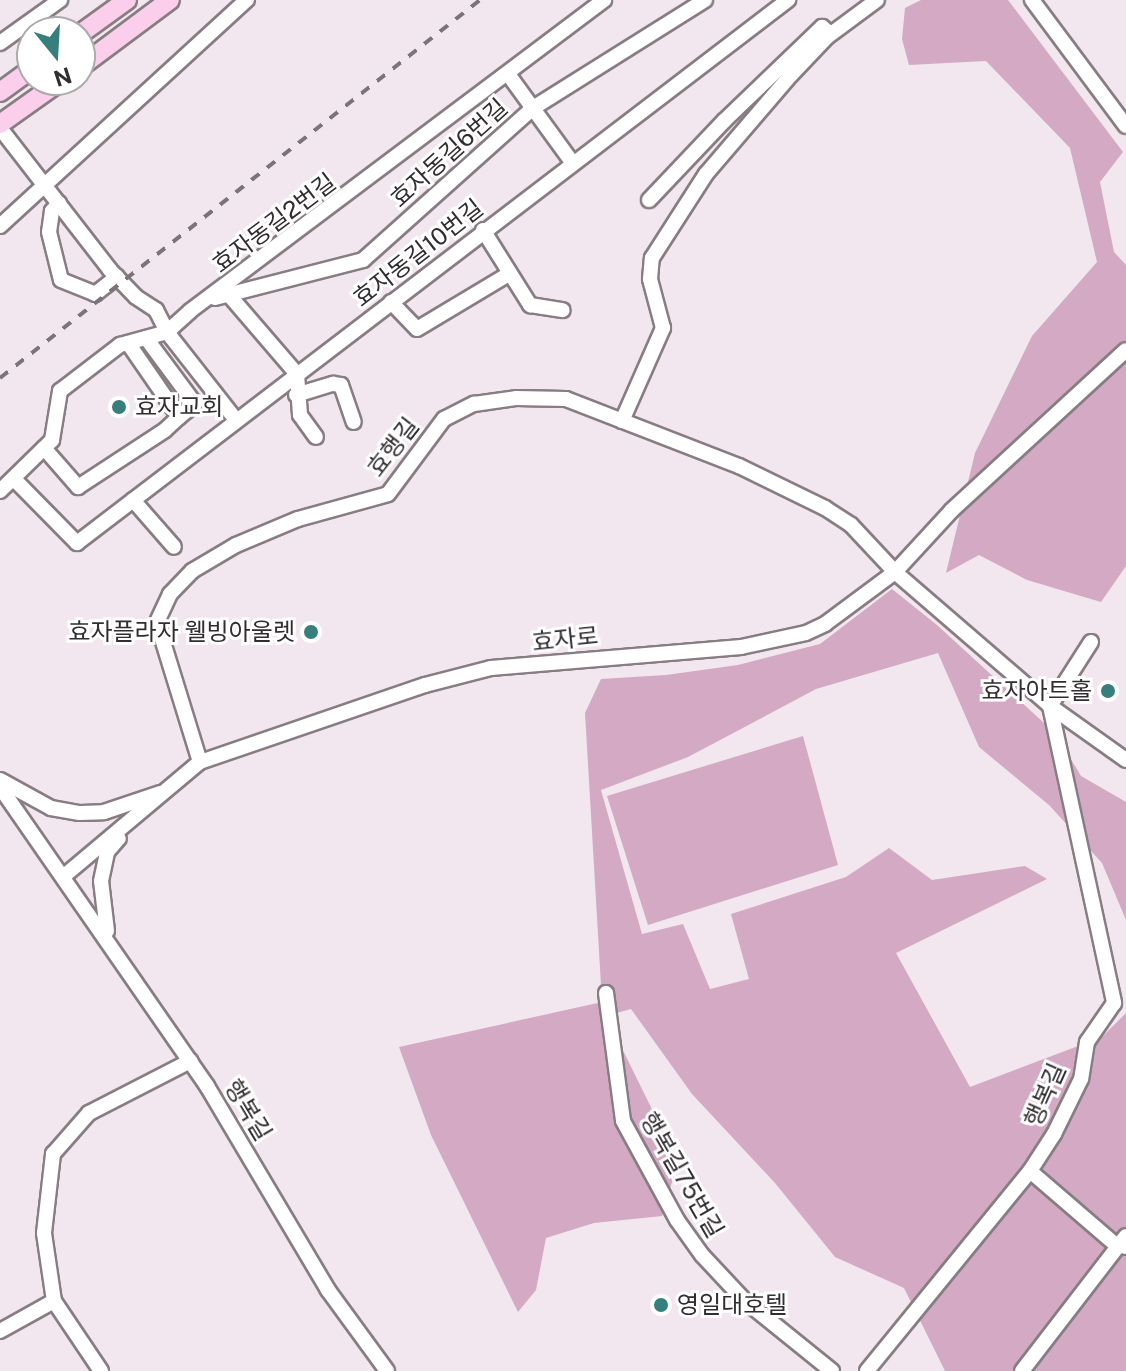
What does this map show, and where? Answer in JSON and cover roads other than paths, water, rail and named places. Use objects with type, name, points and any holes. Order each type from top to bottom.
[{"type":"main road","points":[[96,22],[127,0]]},
{"type":"main road","points":[[96,55],[170,0]]},
{"type":"main road","points":[[0,126],[40,96]]},
{"type":"street","points":[[0,226],[247,0]]},
{"type":"street","name":"효자동길2번길","points":[[0,491],[52,440],[60,391],[128,343],[167,332],[604,0]]},
{"type":"street","name":"효자동길6번길","points":[[207,300],[363,260],[533,108],[705,0]]},
{"type":"street","name":"효자동길10번길","points":[[14,479],[77,543],[788,0]]},
{"type":"street","points":[[622,421],[663,328],[650,279],[652,258],[706,174],[791,75],[831,34],[877,0]]},
{"type":"street","points":[[1032,0],[1126,126]]},
{"type":"street","points":[[0,43],[53,2]]},
{"type":"street","points":[[649,200],[822,27],[831,34]]},
{"type":"street","points":[[508,74],[572,162]]},
{"type":"street","points":[[0,126],[117,277],[136,297],[156,310],[167,332],[236,420]]},
{"type":"street","points":[[59,203],[52,211],[49,232],[61,280],[95,294],[117,277]]},
{"type":"street","points":[[483,230],[530,305],[563,310]]},
{"type":"street","points":[[391,302],[417,329],[509,274]]},
{"type":"street","points":[[229,295],[297,374],[296,395],[300,415],[316,437]]},
{"type":"street","points":[[44,448],[78,487],[165,430],[195,404],[146,338]]},
{"type":"street","points":[[128,343],[179,417]]},
{"type":"street","name":"효자로","points":[[64,876],[200,762],[425,685],[491,668],[741,647],[806,633],[845,611],[895,572],[952,510],[1023,449],[1126,350]]},
{"type":"street","points":[[296,395],[341,385],[354,422]]},
{"type":"street","name":"효행길","points":[[200,762],[171,679],[157,622],[170,594],[192,571],[236,545],[298,519],[388,494],[444,419],[474,404],[516,398],[566,399],[739,466],[825,508],[851,525],[895,572]]},
{"type":"street","points":[[133,500],[174,547]]},
{"type":"street","points":[[895,572],[1050,706],[1126,760]]},
{"type":"street","points":[[1050,706],[1091,642]]},
{"type":"street","name":"행복길","points":[[867,1371],[1030,1171],[1054,1134],[1081,1079],[1087,1042],[1114,1003],[1050,706]]},
{"type":"street","points":[[0,780],[51,808],[80,813],[104,812],[164,792]]},
{"type":"street","points":[[0,787],[64,876]]},
{"type":"street","points":[[109,940],[101,902],[107,852],[164,792]]},
{"type":"street","name":"행복길","points":[[64,876],[109,940],[141,994],[190,1061],[328,1290],[387,1371]]},
{"type":"street","name":"행복길75번길","points":[[606,993],[623,1121],[677,1220],[702,1255],[744,1300],[832,1371]]},
{"type":"street","points":[[101,1371],[54,1301],[44,1233],[53,1154],[89,1113],[190,1061]]},
{"type":"street","points":[[1022,1371],[1123,1243],[1030,1171]]},
{"type":"street","points":[[0,1331],[54,1301]]},
{"type":"railway","points":[[0,378],[480,0]]},
{"type":"place","name":"효자교회","points":[[119,407]]},
{"type":"place","name":"효자플라자 웰빙아울렛","points":[[311,632]]},
{"type":"place","name":"효자아트홀","points":[[1108,691]]},
{"type":"place","name":"영일대호텔","points":[[661,1305]]}]
